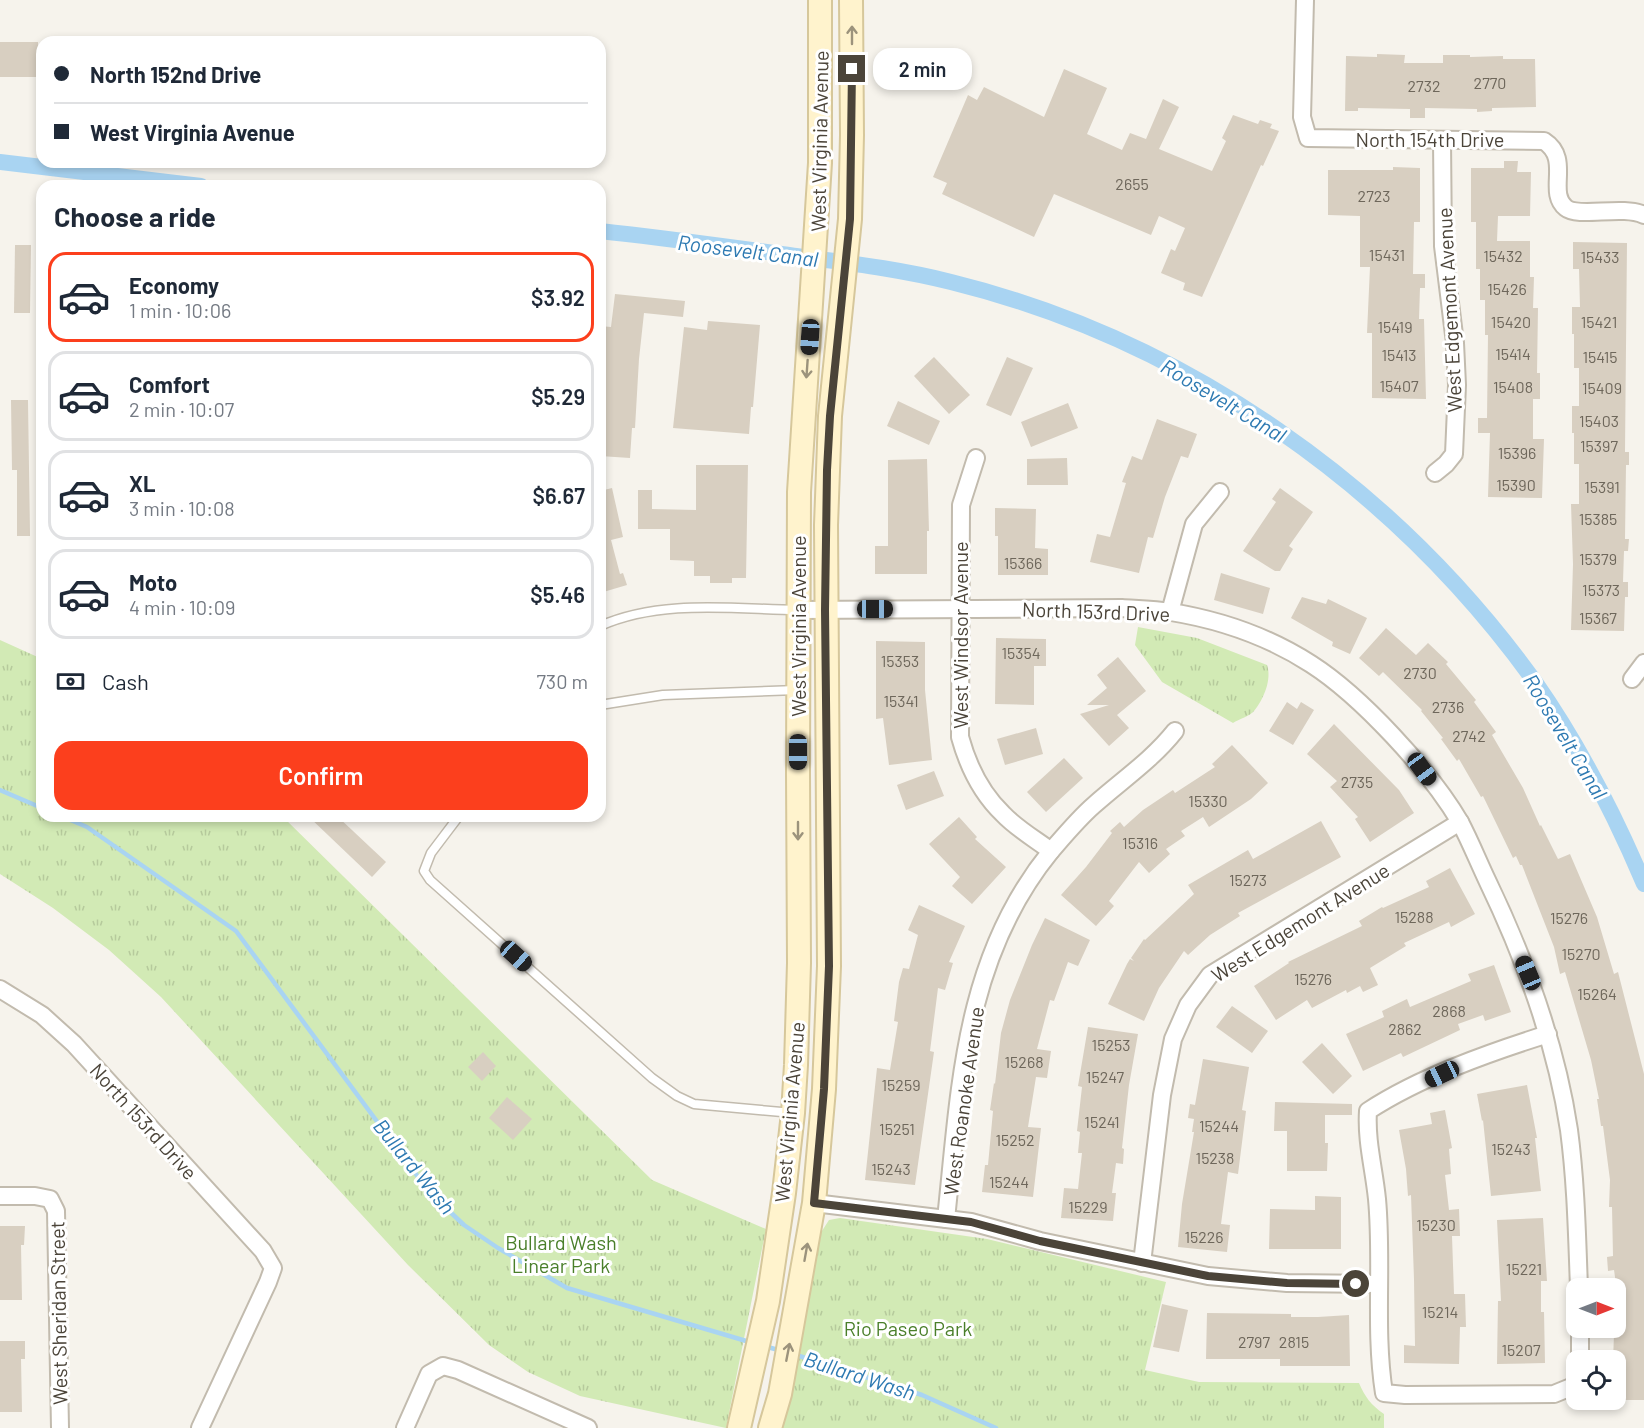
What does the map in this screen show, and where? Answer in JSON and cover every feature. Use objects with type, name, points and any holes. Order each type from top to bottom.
[{"type":"main road","name":"West Virginia Avenue","points":[[739,1428],[768,1301],[793,1113],[799,963],[800,460],[817,232],[821,137],[820,0]]},
{"type":"main road","name":"West Virginia Avenue","points":[[770,1428],[780,1394],[814,1203],[824,1089],[829,966],[825,610],[827,470],[849,235],[852,135],[851,0]]},
{"type":"street","name":"North 154th Drive","points":[[1305,0],[1302,117],[1308,138],[1537,139],[1551,145],[1557,153],[1558,192],[1561,203],[1567,210],[1577,212],[1632,210],[1644,214]]},
{"type":"street","name":"West Edgemont Avenue","points":[[1436,473],[1454,454],[1457,396],[1455,343],[1443,246],[1442,140]]},
{"type":"street","name":"West Windsor Avenue","points":[[976,458],[961,505],[960,737],[966,761],[976,779],[1003,814],[1051,851]]},
{"type":"street","points":[[1170,612],[1194,524],[1220,492]]},
{"type":"street","name":"North 153rd Drive","points":[[798,610],[1122,608],[1170,612],[1230,626],[1273,643],[1312,665],[1353,697],[1393,736],[1422,769],[1460,822],[1528,973],[1548,1034],[1568,1128],[1575,1180],[1579,1278]]},
{"type":"street","points":[[1632,679],[1644,663]]},
{"type":"street","name":"West Roanoke Avenue","points":[[946,1219],[966,1046],[981,981],[1003,927],[1028,883],[1051,851],[1092,807],[1159,751],[1175,731]]},
{"type":"street","name":"West Edgemont Avenue","points":[[1142,1263],[1164,1084],[1173,1039],[1188,1005],[1210,975],[1460,822]]},
{"type":"street","name":"North 153rd Drive","points":[[0,988],[42,1015],[74,1044],[263,1251],[273,1268],[200,1428]]},
{"type":"street","points":[[1548,1034],[1461,1065],[1385,1100],[1368,1111],[1367,1134],[1377,1199],[1379,1364],[1384,1393],[1405,1395],[1554,1394],[1566,1389]]},
{"type":"street","name":"West Sheridan Street","points":[[0,1196],[35,1196],[50,1199],[56,1210],[60,1428]]},
{"type":"street","points":[[814,1203],[971,1222],[1040,1241],[1208,1276],[1287,1283],[1379,1284]]},
{"type":"street","points":[[405,1428],[429,1374],[443,1366],[458,1370],[588,1428]]},
{"type":"lane","points":[[606,623],[615,619],[668,608],[798,610]]},
{"type":"lane","points":[[606,704],[663,695],[798,690]]},
{"type":"lane","points":[[454,822],[431,853],[424,870],[430,880],[652,1078],[677,1096],[694,1104],[793,1113]]},
{"type":"green space","points":[[1138,627],[1197,638],[1267,665],[1268,683],[1258,706],[1250,714],[1233,723],[1162,682],[1135,645]]},
{"type":"green space","name":"Bullard Wash Linear Park","points":[[0,640],[36,656],[36,822],[288,822],[652,1180],[766,1229],[726,1428],[580,1396],[528,1372],[489,1345],[408,1265],[161,997],[109,950],[53,908],[0,874]]},
{"type":"green space","name":"Rio Paseo Park","points":[[840,1218],[987,1239],[1166,1282],[1145,1370],[1199,1382],[1359,1383],[1369,1400],[1384,1414],[1384,1428],[781,1428],[820,1234],[829,1220]]},
{"type":"building","points":[[0,42],[36,42],[36,77],[0,77]]},
{"type":"building","points":[[1377,54],[1405,55],[1404,63],[1443,63],[1443,55],[1535,59],[1536,107],[1492,108],[1492,111],[1477,112],[1477,109],[1425,108],[1425,118],[1410,118],[1410,109],[1358,108],[1358,111],[1345,111],[1346,56],[1377,57]]},
{"type":"building","points":[[1064,69],[1107,88],[1087,134],[1122,150],[1130,133],[1146,139],[1163,99],[1179,107],[1159,149],[1212,171],[1226,141],[1222,138],[1233,115],[1258,124],[1260,120],[1272,124],[1270,128],[1279,131],[1263,166],[1261,165],[1202,297],[1183,290],[1185,283],[1161,273],[1171,249],[1175,251],[1185,228],[1159,216],[1151,235],[1054,194],[1034,237],[942,194],[947,183],[933,177],[968,95],[977,100],[984,87],[1044,117]]},
{"type":"building","points":[[1504,161],[1518,161],[1517,172],[1531,172],[1530,216],[1498,216],[1497,241],[1530,241],[1530,277],[1534,277],[1533,308],[1538,308],[1537,373],[1540,373],[1540,399],[1533,399],[1533,439],[1544,439],[1542,498],[1488,497],[1490,433],[1478,433],[1478,418],[1487,418],[1488,335],[1485,335],[1485,300],[1480,300],[1480,269],[1476,269],[1476,222],[1471,222],[1471,168],[1504,168]]},
{"type":"building","points":[[1393,167],[1420,168],[1420,222],[1414,222],[1413,274],[1425,274],[1425,288],[1420,288],[1419,319],[1424,319],[1426,399],[1372,398],[1372,333],[1367,333],[1370,267],[1360,267],[1360,216],[1328,215],[1328,170],[1393,170]]},
{"type":"building","points":[[1573,242],[1627,243],[1625,452],[1629,452],[1629,465],[1626,465],[1625,539],[1629,539],[1628,551],[1624,551],[1623,582],[1628,582],[1628,597],[1625,597],[1624,631],[1571,630],[1573,564],[1571,504],[1579,504],[1579,464],[1574,464],[1572,406],[1579,406],[1579,368],[1574,368],[1572,307],[1580,307],[1579,269],[1573,269]]},
{"type":"building","points":[[15,245],[31,245],[30,313],[14,313]]},
{"type":"building","points":[[615,294],[685,301],[683,317],[644,313],[635,428],[632,428],[630,458],[606,456],[606,327],[611,327]]},
{"type":"building","points":[[708,321],[760,325],[749,434],[673,428],[684,327],[707,330]]},
{"type":"building","points":[[934,357],[970,395],[949,414],[914,376]]},
{"type":"building","points":[[1007,357],[1033,368],[1011,416],[986,405]]},
{"type":"building","points":[[11,400],[28,400],[30,536],[17,536],[17,470],[12,470]]},
{"type":"building","points":[[898,401],[940,421],[929,445],[887,426]]},
{"type":"building","points":[[1068,403],[1078,428],[1031,447],[1021,422]]},
{"type":"building","points":[[1157,419],[1197,434],[1188,458],[1181,456],[1165,497],[1153,538],[1148,537],[1139,573],[1090,562],[1097,534],[1110,537],[1126,483],[1122,482],[1132,456],[1142,460]]},
{"type":"building","points":[[1067,458],[1068,485],[1027,485],[1027,459]]},
{"type":"building","points":[[927,459],[929,531],[927,531],[927,574],[875,574],[875,546],[888,546],[888,460]]},
{"type":"building","points":[[696,465],[748,465],[746,578],[732,578],[732,583],[710,583],[710,576],[694,576],[694,561],[670,560],[670,529],[638,529],[638,490],[652,490],[652,509],[696,510]]},
{"type":"building","points":[[612,488],[623,537],[611,540],[620,574],[623,573],[627,585],[606,591],[606,490]]},
{"type":"building","points":[[1280,488],[1313,512],[1289,546],[1293,549],[1280,571],[1275,571],[1243,551],[1276,502],[1272,499]]},
{"type":"building","points":[[995,508],[1036,509],[1035,548],[1048,549],[1048,575],[998,575]]},
{"type":"building","points":[[1221,573],[1270,588],[1263,614],[1214,600]]},
{"type":"building","points":[[1302,597],[1326,604],[1328,599],[1367,618],[1350,654],[1332,646],[1333,642],[1291,618]]},
{"type":"building","points":[[1386,628],[1416,655],[1428,643],[1448,662],[1446,664],[1476,700],[1474,702],[1496,732],[1492,735],[1523,788],[1558,859],[1570,854],[1597,917],[1614,974],[1618,972],[1644,1074],[1644,1400],[1626,1400],[1626,1350],[1613,1350],[1614,1338],[1626,1338],[1626,1278],[1615,1278],[1614,1270],[1608,1271],[1607,1257],[1613,1256],[1612,1207],[1609,1207],[1610,1180],[1603,1126],[1601,1126],[1597,1099],[1599,1099],[1591,1060],[1565,972],[1560,974],[1554,947],[1522,865],[1516,856],[1513,858],[1483,796],[1481,797],[1459,759],[1457,761],[1422,710],[1383,672],[1379,676],[1359,658]]},
{"type":"building","points":[[996,638],[1046,639],[1046,666],[1034,666],[1034,705],[995,704]]},
{"type":"building","points":[[876,641],[925,642],[925,690],[932,760],[889,765],[883,718],[876,719]]},
{"type":"building","points":[[1118,657],[1146,691],[1117,715],[1129,728],[1109,746],[1080,714],[1109,705],[1087,705],[1107,688],[1097,675]]},
{"type":"building","points":[[1287,702],[1297,709],[1301,702],[1314,710],[1293,745],[1269,731]]},
{"type":"building","points":[[1334,724],[1399,790],[1414,813],[1370,842],[1355,819],[1358,817],[1330,787],[1337,781],[1307,754]]},
{"type":"building","points":[[1036,728],[1043,754],[1005,765],[997,739]]},
{"type":"building","points":[[1232,745],[1268,783],[1251,799],[1209,827],[1203,817],[1181,831],[1185,836],[1166,849],[1170,854],[1149,873],[1139,862],[1109,901],[1114,906],[1096,926],[1061,895],[1086,867],[1112,833],[1110,831],[1120,822],[1124,827],[1143,810],[1173,790],[1175,793],[1215,767],[1212,764]]},
{"type":"building","points":[[1064,758],[1083,778],[1046,812],[1027,792]]},
{"type":"building","points":[[934,771],[944,796],[906,810],[897,785]]},
{"type":"building","points":[[959,817],[977,837],[975,839],[1006,867],[972,904],[952,886],[960,877],[929,844]]},
{"type":"building","points":[[1321,821],[1341,857],[1238,913],[1240,916],[1210,935],[1188,955],[1184,951],[1159,988],[1144,1021],[1108,1004],[1127,964],[1130,959],[1134,961],[1131,958],[1144,939],[1194,894],[1188,885],[1248,850],[1253,859]]},
{"type":"building","points":[[314,822],[343,822],[386,862],[372,877]]},
{"type":"building","points":[[1450,868],[1475,914],[1451,927],[1449,922],[1404,943],[1406,946],[1370,968],[1378,985],[1363,992],[1360,986],[1347,993],[1346,990],[1312,1008],[1307,1000],[1276,1020],[1254,986],[1288,962],[1362,926],[1359,921],[1382,907],[1429,887],[1426,881]]},
{"type":"building","points":[[919,905],[965,926],[949,962],[953,963],[945,990],[938,988],[930,1051],[934,1052],[915,1185],[865,1180],[877,1068],[890,1070],[898,1022],[894,1021],[899,982],[903,968],[909,969],[918,935],[908,930]]},
{"type":"building","points":[[1045,918],[1090,940],[1078,966],[1068,962],[1054,1001],[1050,1000],[1037,1049],[1051,1051],[1047,1078],[1036,1077],[1028,1127],[1041,1128],[1033,1197],[982,1192],[985,1165],[988,1165],[993,1111],[990,1110],[1001,1033],[1010,1000]]},
{"type":"building","points":[[1494,965],[1511,1012],[1485,1021],[1483,1015],[1458,1024],[1460,1030],[1403,1057],[1401,1053],[1363,1071],[1346,1034],[1384,1017],[1382,1011],[1407,999],[1410,1007],[1471,981],[1468,974]]},
{"type":"building","points":[[1232,1006],[1268,1031],[1252,1053],[1216,1027]]},
{"type":"building","points":[[1088,1027],[1138,1034],[1129,1085],[1122,1148],[1124,1149],[1123,1164],[1116,1163],[1112,1193],[1116,1193],[1113,1221],[1061,1218],[1064,1188],[1078,1189],[1082,1153],[1078,1153],[1080,1132],[1077,1131],[1082,1087],[1078,1086]]},
{"type":"building","points":[[1322,1043],[1352,1076],[1333,1094],[1302,1062]]},
{"type":"building","points":[[483,1052],[496,1066],[482,1081],[468,1067]]},
{"type":"building","points":[[1203,1059],[1249,1067],[1242,1110],[1246,1111],[1238,1174],[1228,1172],[1221,1224],[1230,1225],[1227,1252],[1178,1247],[1182,1204],[1194,1132],[1192,1132],[1194,1119],[1188,1118],[1190,1104],[1195,1105]]},
{"type":"building","points":[[1527,1085],[1537,1138],[1535,1138],[1541,1191],[1491,1196],[1483,1120],[1477,1094]]},
{"type":"building","points":[[507,1097],[532,1119],[513,1140],[489,1118]]},
{"type":"building","points":[[1275,1102],[1352,1104],[1352,1115],[1325,1115],[1325,1143],[1328,1143],[1327,1171],[1287,1171],[1287,1131],[1274,1131]]},
{"type":"building","points":[[1445,1110],[1452,1148],[1449,1149],[1451,1174],[1445,1175],[1449,1210],[1459,1209],[1460,1236],[1452,1236],[1454,1294],[1465,1294],[1466,1327],[1460,1327],[1459,1364],[1404,1363],[1404,1345],[1415,1346],[1414,1279],[1411,1195],[1408,1196],[1399,1130],[1432,1124],[1430,1113]]},
{"type":"building","points":[[1315,1196],[1341,1197],[1341,1249],[1269,1249],[1270,1209],[1315,1210]]},
{"type":"building","points":[[1543,1218],[1547,1281],[1541,1281],[1541,1312],[1544,1312],[1545,1363],[1497,1364],[1498,1301],[1501,1301],[1497,1220]]},
{"type":"building","points":[[0,1226],[25,1226],[24,1245],[21,1245],[22,1300],[0,1300]]},
{"type":"building","points":[[1162,1304],[1188,1310],[1179,1352],[1153,1347]]},
{"type":"building","points":[[1207,1313],[1291,1314],[1291,1317],[1349,1315],[1350,1366],[1280,1366],[1280,1359],[1206,1359]]},
{"type":"building","points":[[0,1341],[25,1341],[25,1359],[21,1359],[22,1412],[0,1412]]},
{"type":"waterway","name":"Roosevelt Canal","points":[[0,162],[36,166]]},
{"type":"waterway","name":"Roosevelt Canal","points":[[50,168],[151,180]]},
{"type":"waterway","name":"Roosevelt Canal","points":[[606,232],[854,264],[913,273],[951,282],[1038,308],[1122,341],[1202,382],[1278,430],[1350,485],[1417,545],[1479,611],[1535,682],[1566,730],[1608,805],[1644,884]]},
{"type":"waterway","name":"Bullard Wash","points":[[0,790],[36,805]]},
{"type":"waterway","name":"Bullard Wash","points":[[75,822],[87,827],[236,931],[430,1193],[464,1225],[498,1248],[567,1288],[753,1343]]},
{"type":"waterway","name":"Bullard Wash","points":[[764,1346],[782,1351]]},
{"type":"waterway","name":"Bullard Wash","points":[[793,1354],[922,1395],[996,1428]]},
{"type":"route","points":[[852,69],[850,219],[830,416],[827,470],[825,610],[829,966],[824,1089],[814,1203],[971,1222],[1040,1241],[1208,1276],[1287,1283],[1356,1284]]}]
